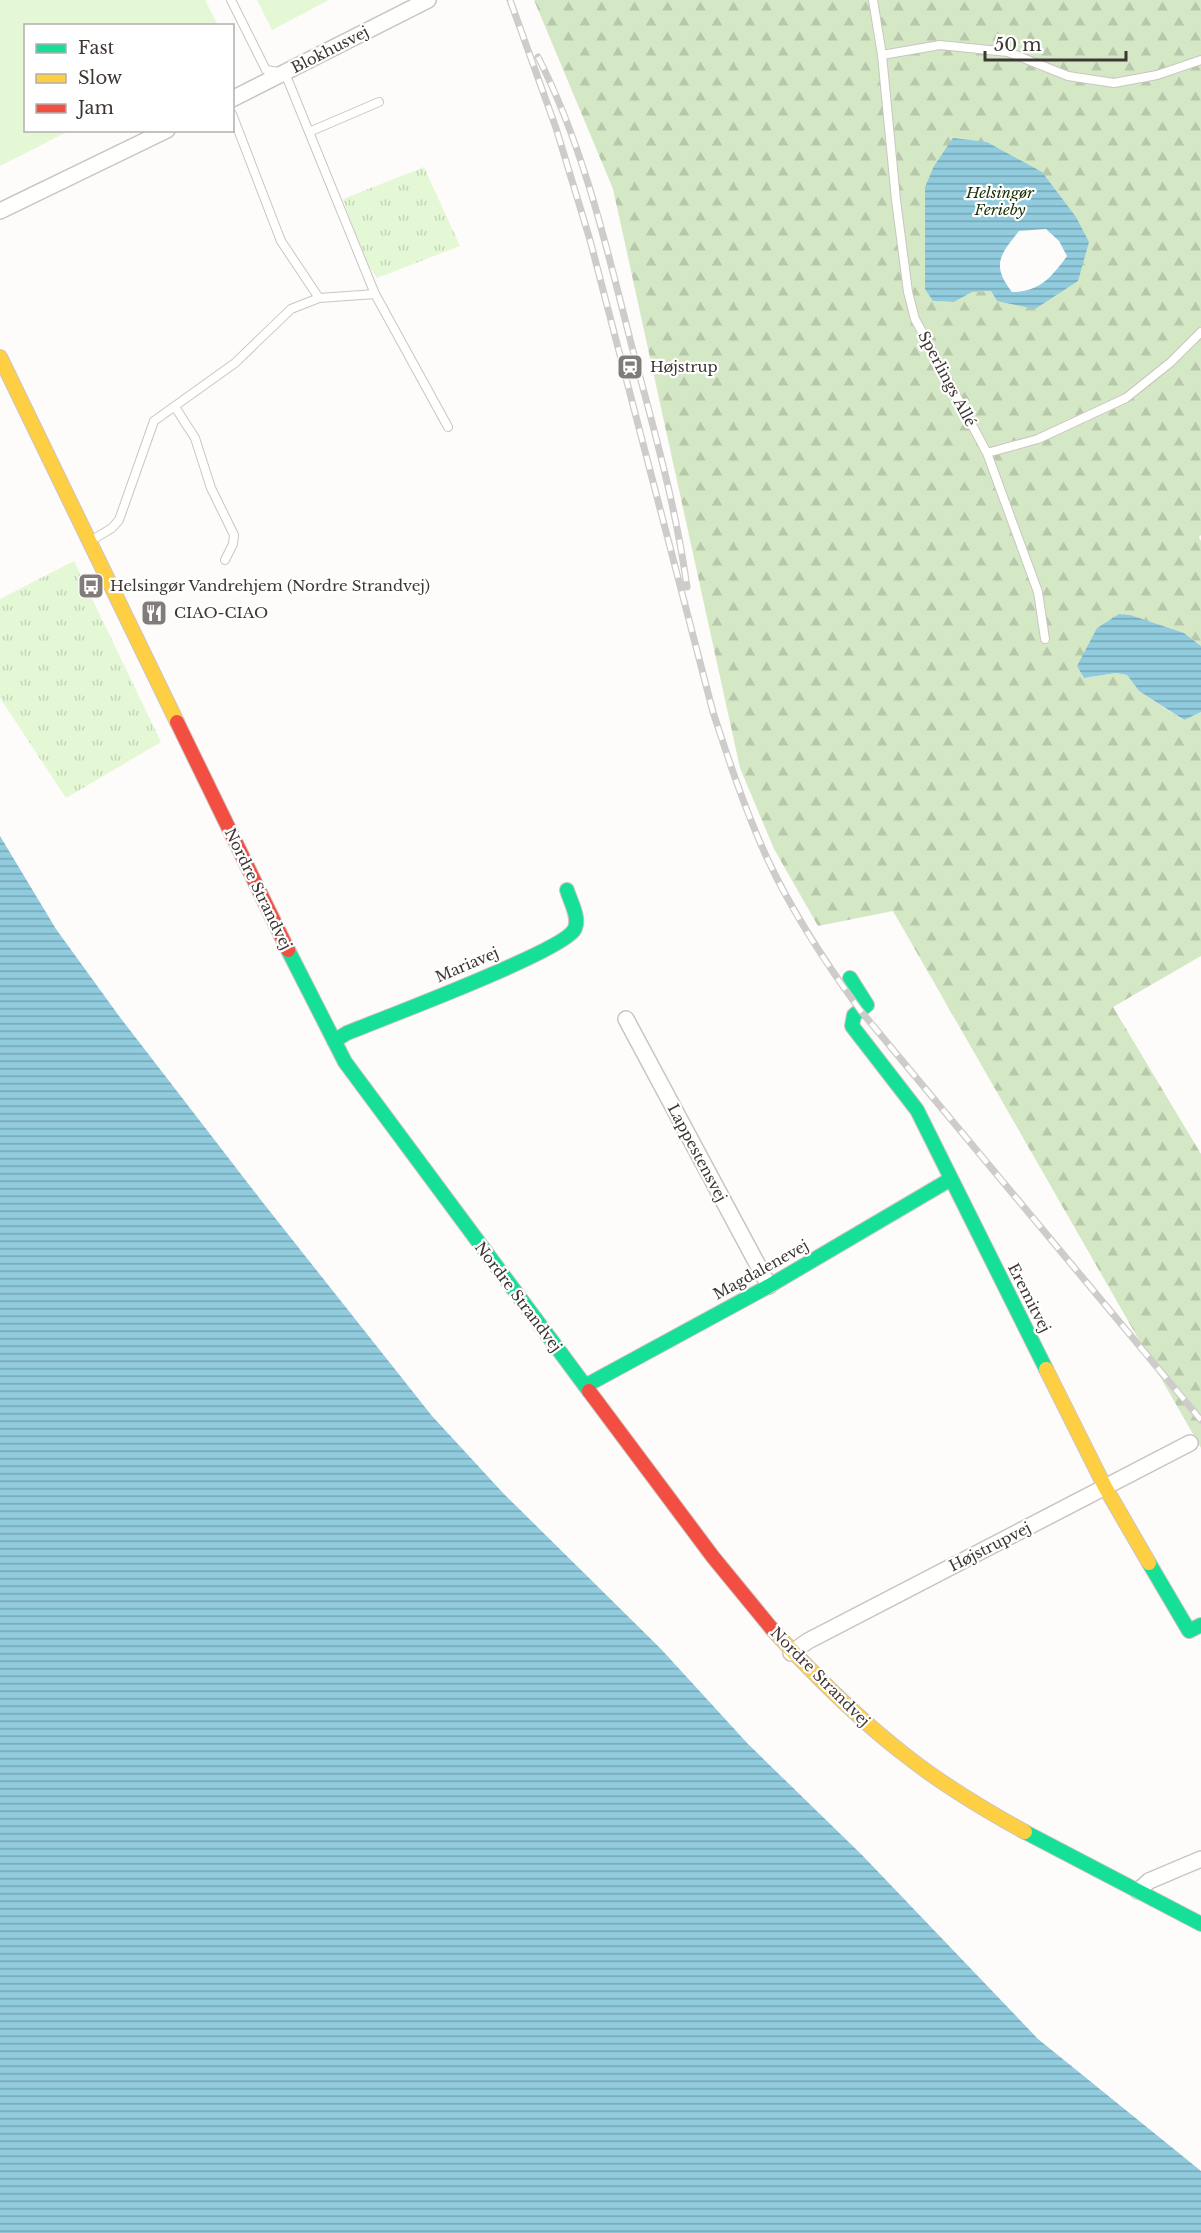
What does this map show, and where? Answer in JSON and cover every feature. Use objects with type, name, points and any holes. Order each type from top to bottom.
[{"type":"main road","name":"Nordre Strandvej","points":[[0,357],[333,1041],[370,1098],[691,1528],[791,1653],[866,1724],[941,1782],[1023,1833],[1201,1924]]},
{"type":"main road","name":"Mariavej","points":[[333,1041],[551,946],[569,935],[574,930],[576,922],[567,890]]},
{"type":"main road","name":"Eremitvej","points":[[850,978],[867,1005],[854,1015],[852,1026],[917,1110],[1105,1487],[1189,1631],[1201,1625]]},
{"type":"main road","name":"Magdalenevej","points":[[585,1386],[769,1286],[951,1179]]},
{"type":"street","name":"Blokhusvej","points":[[234,98],[428,0]]},
{"type":"street","points":[[0,211],[163,132]]},
{"type":"street","name":"Lappestensvej","points":[[626,1019],[769,1286]]},
{"type":"street","name":"Højstrupvej","points":[[791,1653],[808,1641],[1190,1443]]},
{"type":"street","points":[[1138,1891],[1149,1881],[1201,1858]]},
{"type":"lane","points":[[231,0],[266,70],[285,73],[375,294],[448,427]]},
{"type":"lane","name":"Sperlings Allé","points":[[873,0],[882,55],[896,200],[908,292],[915,319],[987,453],[1038,592],[1045,639]]},
{"type":"lane","points":[[882,55],[940,45],[1008,52],[1068,76],[1114,83],[1157,75],[1201,60]]},
{"type":"lane","points":[[309,132],[379,102]]},
{"type":"lane","points":[[234,119],[281,242],[319,298]]},
{"type":"lane","points":[[90,541],[112,528],[119,520],[154,422],[235,363],[291,309],[319,298],[375,294]]},
{"type":"lane","points":[[987,453],[1038,439],[1126,398],[1171,362],[1201,332]]},
{"type":"lane","points":[[174,407],[195,438],[211,488],[234,535],[233,544],[225,560]]},
{"type":"green space","points":[[0,0],[205,0],[217,24],[24,24],[24,132],[67,132],[0,166]]},
{"type":"green space","points":[[257,0],[329,0],[272,30]]},
{"type":"green space","points":[[534,0],[1201,0],[1201,535],[1199,537],[1201,541],[1201,646],[1184,633],[1157,626],[1084,678],[1116,673],[1127,675],[1139,691],[1183,720],[1201,712],[1201,956],[1113,1007],[1201,1154],[1201,1448],[893,911],[818,926],[774,849],[740,768],[613,189]],"holes":[[[987,142],[1041,172],[1078,281],[997,301],[991,291],[972,292],[954,302],[933,301],[926,234],[925,187]]]},
{"type":"green space","points":[[424,167],[460,246],[377,278],[363,258],[343,199]]},
{"type":"green space","points":[[74,561],[161,742],[66,798],[0,698],[0,599]]},
{"type":"water","points":[[953,138],[987,142],[1042,172],[1076,217],[1089,242],[1078,281],[1035,309],[997,301],[991,291],[972,292],[954,302],[933,301],[925,289],[925,187],[934,166]],"holes":[[[1046,229],[1059,241],[1067,256],[1056,270],[1037,286],[1012,292],[1005,283],[1000,260],[1019,231]]]},
{"type":"water","points":[[1119,614],[1130,615],[1184,633],[1201,646],[1201,712],[1184,720],[1139,691],[1127,675],[1116,673],[1084,678],[1077,666],[1097,628]]},
{"type":"water","points":[[0,836],[56,929],[119,1016],[432,1416],[503,1493],[661,1649],[748,1744],[862,1855],[1038,2039],[1201,2171],[1201,2233],[0,2233]]},
{"type":"railway","points":[[510,0],[556,128],[590,240],[713,712],[744,804],[777,878],[810,936],[860,1010],[1201,1420]]},
{"type":"railway","points":[[538,57],[569,126],[593,199],[663,466],[677,526],[687,587]]},
{"type":"traffic: fast","points":[[334,1041],[347,1033],[505,969],[562,940],[576,926],[576,915],[567,890]]},
{"type":"traffic: fast","points":[[288,950],[345,1062],[589,1391]]},
{"type":"traffic: fast","points":[[850,978],[867,1005],[854,1015],[852,1026],[917,1110],[1046,1369]]},
{"type":"traffic: fast","points":[[585,1386],[769,1286],[951,1179]]},
{"type":"traffic: fast","points":[[1149,1563],[1189,1631],[1201,1625]]},
{"type":"traffic: fast","points":[[1025,1832],[1201,1924]]},
{"type":"traffic: slow","points":[[0,357],[177,722]]},
{"type":"traffic: slow","points":[[1046,1369],[1105,1487],[1149,1563]]},
{"type":"traffic: slow","points":[[772,1629],[838,1697],[891,1743],[951,1788],[1025,1832]]},
{"type":"traffic: jam","points":[[177,722],[288,950]]},
{"type":"traffic: jam","points":[[589,1391],[713,1557],[772,1629]]},
{"type":"place","name":"Højstrup","points":[[630,367]]},
{"type":"place","name":"Helsingør Vandrehjem (Nordre Strandvej)","points":[[91,586]]},
{"type":"place","name":"CIAO-CIAO","points":[[154,613]]},
{"type":"park label","name":"Helsingør Ferieby","points":[[1000,202]]}]
